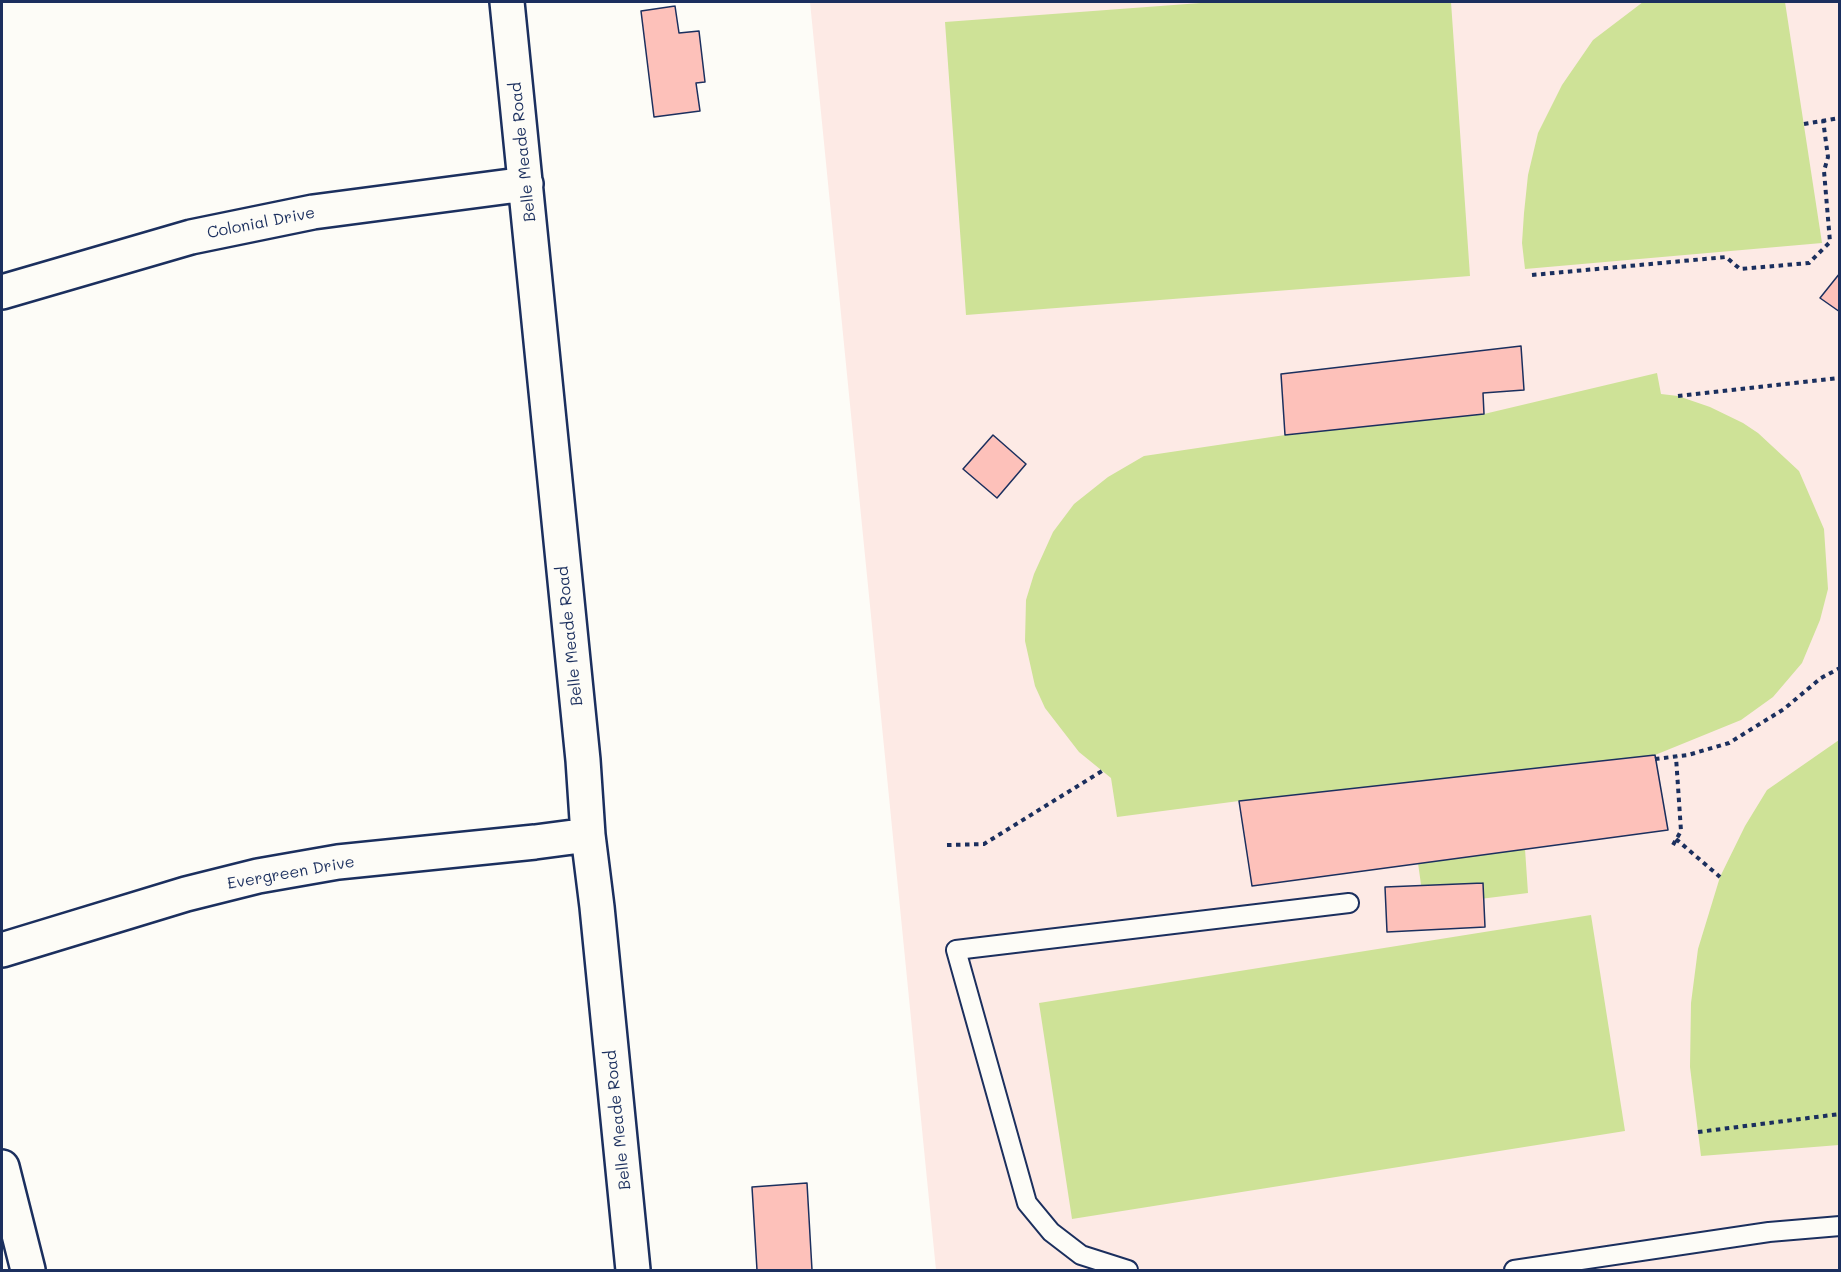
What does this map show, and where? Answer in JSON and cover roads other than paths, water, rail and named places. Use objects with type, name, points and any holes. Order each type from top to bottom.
[{"type":"street","name":"Belle Meade Road","points":[[507,2],[633,1270]]},
{"type":"street","name":"Colonial Drive","points":[[2,292],[191,237],[313,212],[526,184]]},
{"type":"street","name":"Evergreen Drive","points":[[2,950],[175,897],[258,876],[338,862],[588,835]]},
{"type":"street","points":[[2,1167],[28,1270]]},
{"type":"lane","points":[[1128,1270],[1081,1255],[1052,1232],[1027,1203],[956,950],[1349,903]]},
{"type":"lane","points":[[1514,1270],[1769,1232],[1836,1229]]}]
